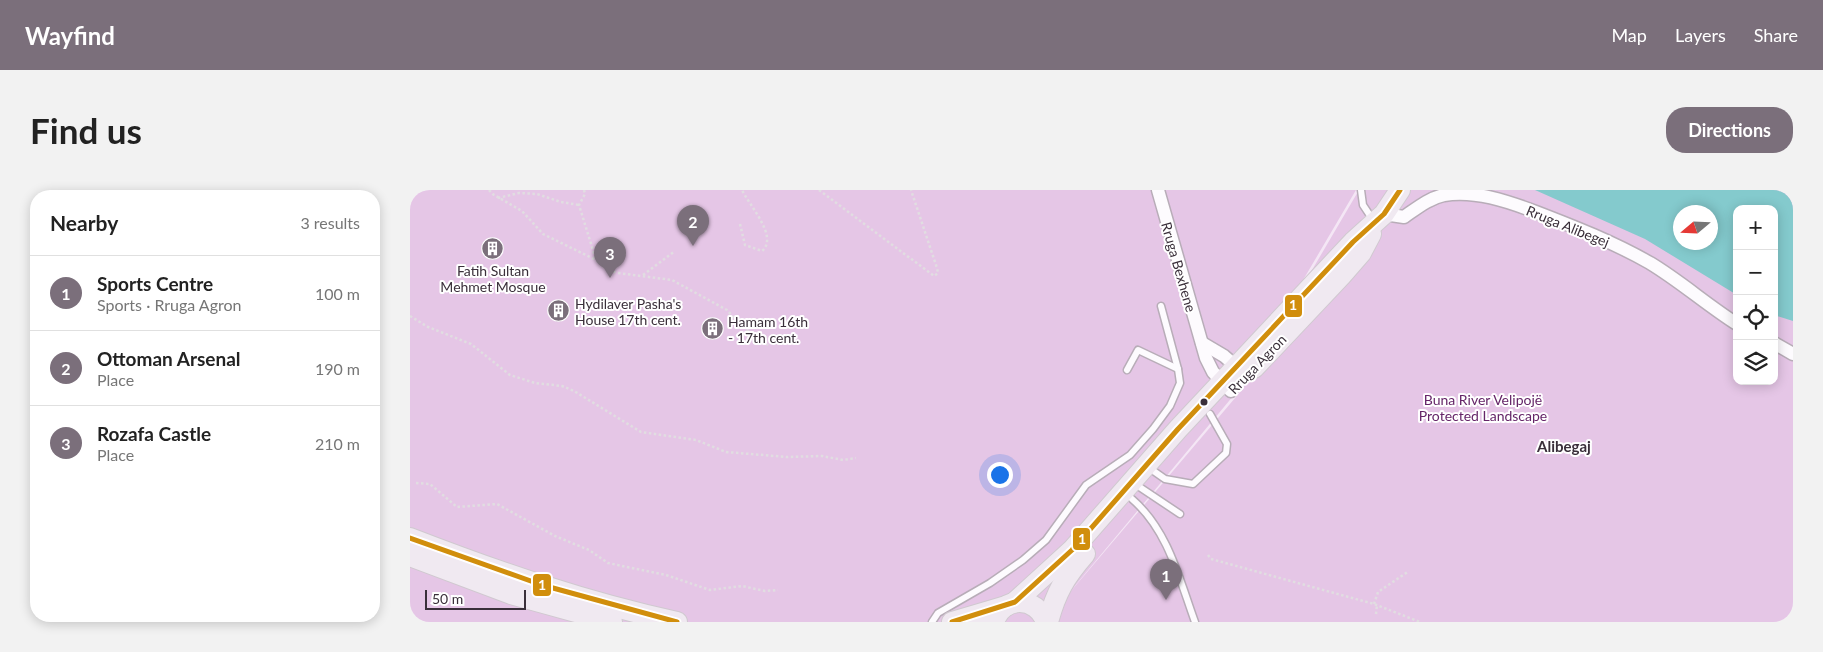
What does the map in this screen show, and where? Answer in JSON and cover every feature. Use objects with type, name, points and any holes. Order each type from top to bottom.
[{"type":"main road","name":"Rruga Agron","points":[[952,622],[1005,610],[1072,550],[1241,371],[1353,242],[1379,218],[1400,190]]},
{"type":"main road","name":"Rruga Agron","points":[[1047,622],[1052,603],[1069,572],[1155,472],[1210,414],[1226,387]]},
{"type":"main road","points":[[410,538],[486,568],[573,596],[677,622]]},
{"type":"main road","points":[[410,556],[511,594],[612,622]]},
{"type":"main road","points":[[1005,610],[1025,602],[1034,606],[1042,613],[1047,622]]},
{"type":"street","name":"Rruga Bexhene","points":[[1158,190],[1202,343],[1210,365],[1226,387]]},
{"type":"street","name":"Rruga Alibegej","points":[[1379,218],[1404,217],[1425,202],[1445,195],[1466,194],[1494,198],[1597,236],[1625,249],[1675,279],[1733,321]]},
{"type":"street","points":[[1202,343],[1214,349],[1241,371]]},
{"type":"street","points":[[1778,345],[1793,354]]},
{"type":"lane","points":[[1361,190],[1363,205],[1379,218]]},
{"type":"lane","points":[[932,622],[938,613],[990,583],[1024,560],[1046,540],[1086,485],[1108,472],[1136,450],[1170,406],[1180,383],[1178,369],[1160,306]]},
{"type":"lane","points":[[1127,370],[1138,350],[1178,369]]},
{"type":"lane","points":[[1155,472],[1165,479],[1193,484],[1226,453],[1225,441],[1210,414]]},
{"type":"lane","points":[[1136,494],[1180,514]]},
{"type":"lane","points":[[1136,494],[1167,545],[1195,622]]},
{"type":"path","points":[[489,190],[498,198],[522,212],[543,234],[596,260],[617,273],[672,280],[700,297],[716,303],[727,310],[740,325],[768,345]]},
{"type":"path","points":[[584,190],[580,205],[596,260]]},
{"type":"path","points":[[740,224],[745,244],[762,251],[768,239],[765,230],[742,190]]},
{"type":"path","points":[[820,190],[934,276],[938,273],[937,268],[911,190]]},
{"type":"path","points":[[498,198],[519,193],[537,194],[560,202],[580,205]]},
{"type":"path","points":[[643,275],[675,252]]},
{"type":"path","points":[[410,316],[428,327],[471,344],[510,375],[535,383],[562,386],[574,391],[641,432],[696,440],[726,452],[787,457],[822,456],[843,460],[856,458]]},
{"type":"path","points":[[416,483],[434,486],[457,508],[497,504],[555,536],[589,550],[608,563],[666,575],[710,590],[742,586],[765,592],[778,590]]},
{"type":"path","points":[[1208,555],[1211,559],[1376,604],[1420,622]]},
{"type":"path","points":[[1376,614],[1378,592],[1409,571]]},
{"type":"green space","name":"Buna River Velipojë Protected Landscape","points":[[410,190],[1356,190],[1239,389],[1054,611],[1241,391],[1359,190],[1793,190],[1793,622],[410,622]]},
{"type":"water","points":[[1535,190],[1793,190],[1793,321],[1778,316],[1778,205],[1733,205],[1733,293],[1645,239]]},
{"type":"transit line","name":"1","points":[[952,622],[1015,602],[1072,550],[1178,429],[1353,242],[1384,214],[1400,190]]},
{"type":"transit line","name":"1","points":[[410,538],[542,585],[677,622]]},
{"type":"place","name":"Ottoman Arsenal","points":[[693,246]]},
{"type":"place","name":"Fatih Sultan Mehmet Mosque","points":[[493,248]]},
{"type":"place","name":"Rozafa Castle","points":[[610,278]]},
{"type":"place","name":"Hydilaver Pasha's House 17th cent.","points":[[559,311]]},
{"type":"place","name":"Hamam 16th - 17th cent.","points":[[712,329]]},
{"type":"place","name":"Sports Centre","points":[[1166,600]]},
{"type":"district","name":"Alibegaj","points":[[1564,446]]}]
